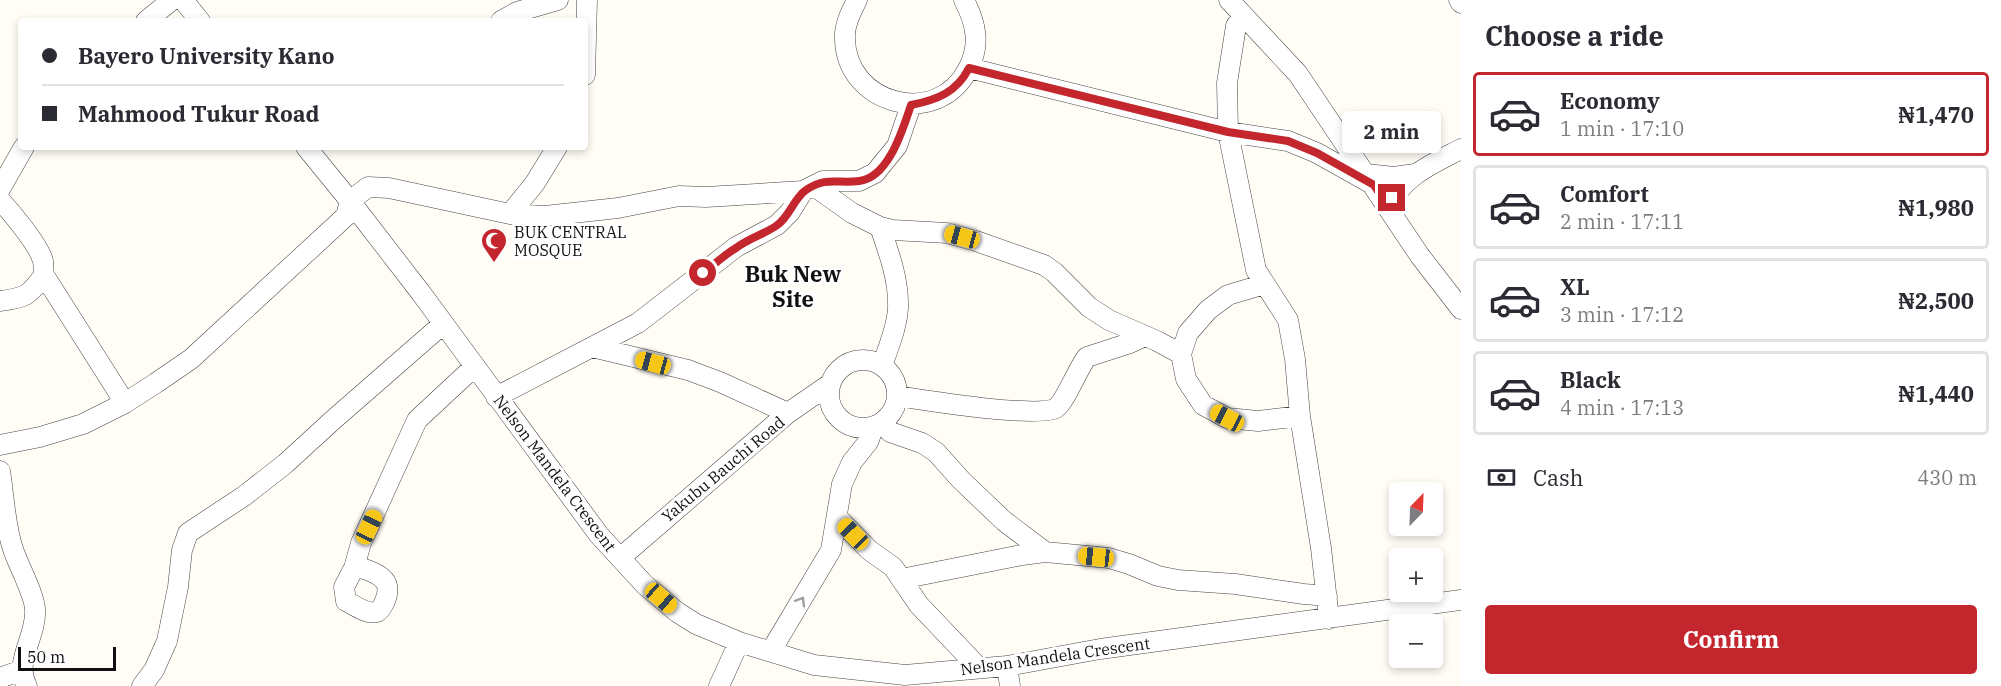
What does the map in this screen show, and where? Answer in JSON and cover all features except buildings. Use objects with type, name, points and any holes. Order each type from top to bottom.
[{"type":"street","points":[[150,18],[172,0]]},
{"type":"street","points":[[183,0],[198,18]]},
{"type":"street","points":[[506,18],[517,12],[558,0]]},
{"type":"street","points":[[587,0],[587,18]]},
{"type":"street","points":[[857,0],[848,18],[844,38],[848,59],[857,77],[872,92],[890,101],[911,105],[931,101],[950,92],[964,77],[974,59],[977,39],[974,19],[964,0]]},
{"type":"street","points":[[1229,0],[1298,74],[1426,264],[1461,309]]},
{"type":"street","points":[[1244,15],[1236,26],[1227,83],[1228,132],[1256,270],[1288,320],[1295,359],[1300,416],[1318,525],[1329,619]]},
{"type":"street","points":[[969,68],[1228,132],[1288,141],[1370,179],[1415,174]]},
{"type":"street","points":[[496,398],[638,323],[736,247],[777,225],[809,189],[823,181],[868,179],[897,146],[911,105]]},
{"type":"street","points":[[1389,208],[1397,192],[1415,174],[1461,149]]},
{"type":"street","points":[[0,189],[22,150]]},
{"type":"street","name":"Nelson Mandela Crescent","points":[[308,150],[443,324],[599,536],[645,585],[677,612],[696,624],[740,642],[814,664],[905,675],[1007,666],[1100,650],[1461,600]]},
{"type":"street","points":[[510,214],[535,183],[555,150]]},
{"type":"street","points":[[0,445],[40,437],[84,424],[125,403],[191,359],[346,216],[350,201],[368,187],[389,188],[510,214],[545,216],[618,208],[679,196],[706,197],[809,189],[880,227],[893,230],[947,233],[1044,265],[1089,307],[1109,320],[1181,354]]},
{"type":"street","points":[[0,200],[12,213],[43,260],[44,275],[125,403]]},
{"type":"street","points":[[880,227],[897,284],[898,309],[894,330],[882,366]]},
{"type":"street","points":[[0,301],[21,299],[44,275]]},
{"type":"street","points":[[1264,284],[1228,295],[1208,310],[1188,333],[1181,354],[1186,379],[1203,405],[1227,418],[1258,421],[1300,416]]},
{"type":"street","points":[[142,686],[154,670],[167,641],[178,586],[182,550],[188,533],[244,496],[285,464],[443,324]]},
{"type":"street","points":[[897,396],[976,407],[1048,411],[1059,405],[1087,357],[1145,336]]},
{"type":"street","points":[[592,347],[688,370],[788,413]]},
{"type":"street","points":[[862,360],[882,366],[895,383],[897,396],[891,414],[878,424],[863,428],[852,427],[843,422],[830,405],[828,394],[834,374],[852,362],[862,360]]},
{"type":"street","points":[[354,568],[361,543],[417,420],[474,367]]},
{"type":"street","name":"Yakubu Bauchi Road","points":[[620,558],[788,413],[830,384]]},
{"type":"street","points":[[771,651],[831,550],[842,484],[852,462],[868,442],[878,424]]},
{"type":"street","points":[[878,424],[890,432],[922,443],[936,452],[976,495],[1045,552]]},
{"type":"street","points":[[0,471],[6,549],[36,608],[33,635],[24,656],[24,678],[0,678]]},
{"type":"street","points":[[838,518],[869,550],[893,567],[919,605],[979,668]]},
{"type":"street","points":[[902,579],[1045,552],[1109,558],[1158,576],[1178,580],[1235,584],[1327,596]]},
{"type":"street","points":[[719,686],[740,642]]},
{"type":"street","points":[[1007,666],[1010,686]]},
{"type":"place","name":"BUK CENTRAL MOSQUE","points":[[494,264]]},
{"type":"district","name":"Buk New Site","points":[[793,286]]},
{"type":"route","points":[[703,273],[736,247],[777,225],[803,192],[823,181],[868,179],[883,165],[897,146],[911,105],[931,101],[950,92],[969,68],[1228,132],[1288,141],[1317,153],[1374,185],[1389,208],[1392,198]]}]
